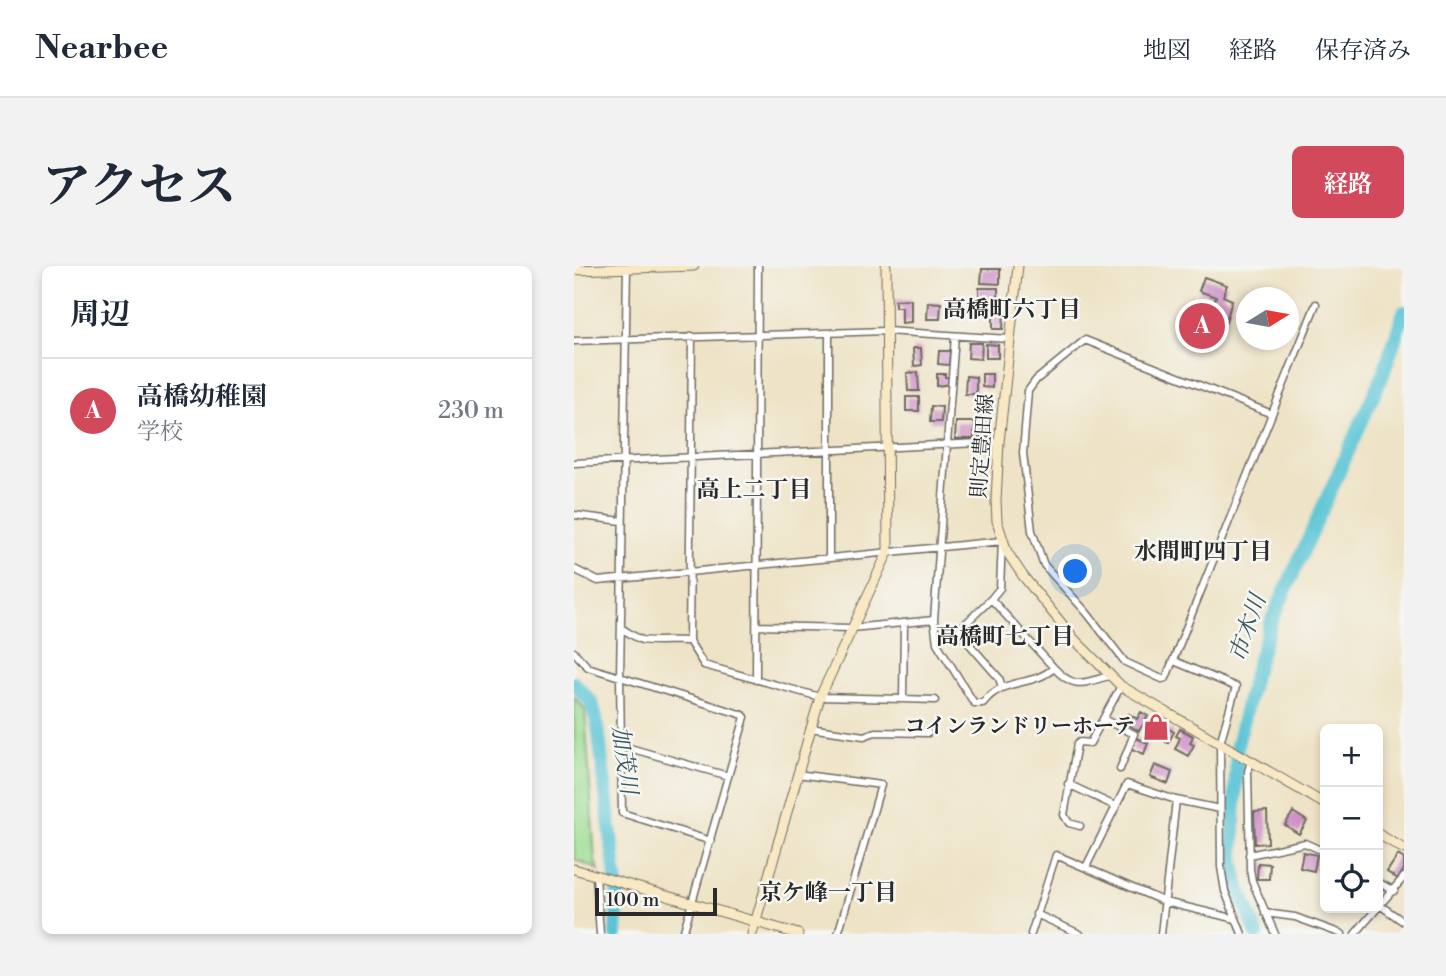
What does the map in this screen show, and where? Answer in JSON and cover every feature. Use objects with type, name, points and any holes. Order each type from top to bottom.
[{"type":"street","points":[[574,270],[694,266]]},
{"type":"street","points":[[756,680],[758,266]]},
{"type":"street","points":[[752,934],[820,697],[888,552],[886,266]]},
{"type":"street","name":"則定豊田線","points":[[1018,266],[999,442],[996,501],[1002,541],[1023,576],[1075,640],[1121,686],[1320,801]]},
{"type":"street","points":[[627,267],[619,745],[622,813],[711,841]]},
{"type":"street","points":[[1272,414],[1085,340],[1036,380],[1028,391],[1023,453],[1026,486],[1032,531],[1044,565],[1087,613],[1125,662],[1162,679],[1166,678],[1174,661],[1316,304]]},
{"type":"street","points":[[574,342],[886,331],[1009,339]]},
{"type":"street","points":[[829,333],[829,557]]},
{"type":"street","points":[[956,335],[934,620],[937,643],[974,703],[983,703],[992,691],[1046,674],[1054,668]]},
{"type":"street","points":[[692,336],[688,641],[704,665],[820,697],[935,700]]},
{"type":"street","points":[[574,463],[999,442]]},
{"type":"street","points":[[574,515],[622,521]]},
{"type":"street","points":[[574,569],[598,581],[1002,541],[1000,588],[958,631],[999,678],[1002,687]]},
{"type":"street","points":[[991,598],[1064,679],[1072,683],[1083,683],[1109,676]]},
{"type":"street","points":[[757,626],[851,628],[934,620]]},
{"type":"street","points":[[903,699],[904,623]]},
{"type":"street","points":[[621,628],[649,641],[688,641]]},
{"type":"street","points":[[574,652],[588,667],[745,717],[683,934]]},
{"type":"street","points":[[1174,661],[1236,687],[1220,743],[1220,808],[1222,877],[1242,934]]},
{"type":"street","points":[[1080,826],[1069,823],[1064,815],[1078,743],[1090,743],[1121,686]]},
{"type":"street","points":[[1103,719],[1134,734],[1119,769]]},
{"type":"street","points":[[810,728],[864,736],[875,732],[928,733]]},
{"type":"street","points":[[619,745],[729,776]]},
{"type":"street","points":[[1251,761],[1248,771],[1252,881],[1275,934]]},
{"type":"street","points":[[797,774],[881,785],[838,934]]},
{"type":"street","points":[[1068,784],[1115,806]]},
{"type":"street","points":[[1086,867],[1127,784],[1176,800],[1220,808]]},
{"type":"street","points":[[1161,934],[1176,800]]},
{"type":"street","points":[[1383,837],[1404,849]]},
{"type":"street","points":[[1249,855],[1305,843],[1321,850]]},
{"type":"street","points":[[1031,934],[1056,855],[1165,902],[1236,919]]},
{"type":"street","points":[[574,869],[799,934]]},
{"type":"street","points":[[596,876],[600,934]]},
{"type":"street","points":[[1383,904],[1404,877]]},
{"type":"street","points":[[1383,885],[1394,891]]},
{"type":"street","points":[[1383,907],[1404,922]]},
{"type":"street","points":[[1265,913],[1295,917],[1342,934]]},
{"type":"street","points":[[1355,934],[1374,913]]},
{"type":"street","points":[[1036,914],[1080,934]]},
{"type":"green space","points":[[574,697],[585,709],[595,862],[599,870],[574,859]]},
{"type":"building","points":[[982,269],[1000,269],[1000,284],[981,283]]},
{"type":"building","points":[[1204,277],[1227,285],[1223,296],[1232,300],[1226,322],[1223,320],[1222,324],[1208,319],[1216,297],[1199,291]]},
{"type":"building","points":[[979,288],[998,288],[998,298],[979,298]]},
{"type":"building","points":[[911,299],[911,322],[902,323],[902,307],[895,307],[895,300]]},
{"type":"building","points":[[982,301],[997,301],[996,311],[982,310]]},
{"type":"building","points":[[928,302],[941,303],[940,319],[927,319]]},
{"type":"building","points":[[993,313],[1004,313],[1003,329],[993,329]]},
{"type":"building","points":[[969,343],[982,343],[981,359],[968,358]]},
{"type":"building","points":[[986,344],[998,345],[998,358],[986,358]]},
{"type":"building","points":[[913,348],[921,348],[922,365],[914,366]]},
{"type":"building","points":[[939,351],[950,351],[949,365],[938,364]]},
{"type":"building","points":[[918,372],[919,391],[908,391],[907,373]]},
{"type":"building","points":[[937,374],[945,374],[945,377],[951,378],[951,384],[937,386]]},
{"type":"building","points":[[982,374],[992,374],[992,388],[982,387]]},
{"type":"building","points":[[966,376],[976,377],[976,394],[965,394]]},
{"type":"building","points":[[906,397],[919,397],[919,411],[906,411]]},
{"type":"building","points":[[931,406],[942,407],[941,422],[930,422]]},
{"type":"building","points":[[977,418],[990,419],[989,437],[977,437]]},
{"type":"building","points":[[956,422],[975,422],[974,439],[955,439]]},
{"type":"building","points":[[1141,712],[1148,716],[1139,731],[1124,722],[1129,714],[1137,719]]},
{"type":"building","points":[[1155,721],[1174,732],[1168,743],[1149,732]]},
{"type":"building","points":[[1180,729],[1193,736],[1190,743],[1194,745],[1188,756],[1175,749],[1180,738],[1176,736]]},
{"type":"building","points":[[1136,738],[1148,743],[1144,754],[1132,749]]},
{"type":"building","points":[[1155,765],[1172,772],[1168,784],[1150,777]]},
{"type":"building","points":[[1267,811],[1268,843],[1255,844],[1254,812]]},
{"type":"building","points":[[1293,812],[1307,821],[1299,834],[1285,825]]},
{"type":"building","points":[[1303,852],[1317,855],[1314,871],[1300,868]]},
{"type":"building","points":[[1398,855],[1404,859],[1404,869],[1398,879],[1387,872]]},
{"type":"building","points":[[1258,863],[1270,864],[1269,879],[1257,879]]},
{"type":"waterway","name":"市木川","points":[[1257,934],[1237,882],[1233,856],[1237,745],[1254,675],[1272,620],[1383,374],[1404,312]]},
{"type":"waterway","name":"加茂川","points":[[574,683],[592,703],[598,727],[618,895],[616,934]]},
{"type":"place","name":"高橋幼稚園","points":[[1202,326]]},
{"type":"place","name":"コインランドリーホーテ","points":[[1156,727]]},
{"type":"district","name":"高橋町六丁目","points":[[1012,310]]},
{"type":"district","name":"高上二丁目","points":[[754,490]]},
{"type":"district","name":"水間町四丁目","points":[[1203,552]]},
{"type":"district","name":"高橋町七丁目","points":[[1005,637]]},
{"type":"district","name":"京ケ峰一丁目","points":[[828,893]]}]
